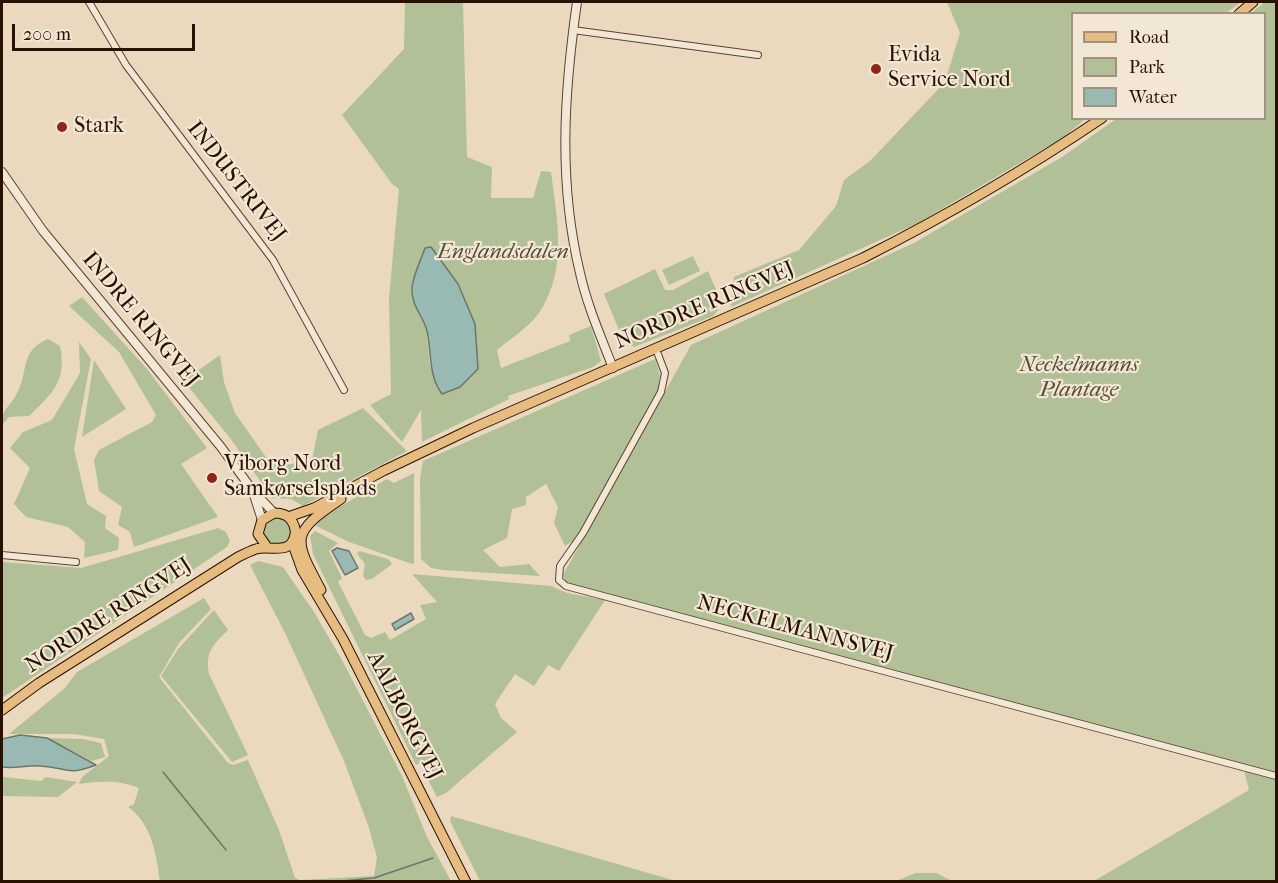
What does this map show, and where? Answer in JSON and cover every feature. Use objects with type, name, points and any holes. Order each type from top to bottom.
[{"type":"main road","points":[[1241,12],[1253,2]]},
{"type":"main road","name":"NORDRE RINGVEJ","points":[[288,517],[314,508],[382,471],[473,428],[814,280],[919,230],[1021,171],[1099,120]]},
{"type":"main road","points":[[343,639],[300,550],[300,540],[303,531],[312,519],[382,471]]},
{"type":"main road","name":"NORDRE RINGVEJ","points":[[295,528],[314,508]]},
{"type":"main road","points":[[274,513],[288,517],[295,528],[292,542],[279,550],[267,548],[258,534],[262,520],[274,513]]},
{"type":"main road","name":"NORDRE RINGVEJ","points":[[238,557],[258,534]]},
{"type":"main road","name":"AALBORGVEJ","points":[[292,542],[302,570],[343,639],[466,882]]},
{"type":"main road","name":"NORDRE RINGVEJ","points":[[2,710],[39,683],[238,557],[254,549],[267,548]]},
{"type":"main road","name":"AALBORGVEJ","points":[[279,550],[302,570]]},
{"type":"street","name":"INDUSTRIVEJ","points":[[89,2],[120,57],[273,260],[344,390]]},
{"type":"street","points":[[577,2],[564,139],[570,226],[580,275],[613,368]]},
{"type":"street","points":[[573,30],[758,55]]},
{"type":"street","name":"INDRE RINGVEJ","points":[[2,172],[43,231],[201,422],[253,491],[274,513]]},
{"type":"street","name":"NECKELMANNSVEJ","points":[[656,348],[665,373],[661,392],[583,533],[560,566],[559,580],[566,586],[1276,776]]},
{"type":"street","name":"INDRE RINGVEJ","points":[[253,491],[262,520]]},
{"type":"street","points":[[2,555],[76,562]]},
{"type":"green space","name":"Englandsdalen","points":[[405,2],[463,2],[467,157],[492,167],[491,198],[533,198],[541,171],[551,172],[558,244],[554,279],[548,296],[535,318],[497,350],[501,368],[570,341],[569,335],[591,326],[601,361],[593,367],[508,396],[509,399],[422,442],[421,410],[402,442],[370,405],[391,394],[389,298],[399,189],[392,184],[342,115],[404,49]],"holes":[[[419,267],[478,369],[460,387],[430,366],[426,328],[412,286]]]},
{"type":"green space","points":[[947,2],[1241,2],[1227,12],[1071,12],[1071,120],[1084,120],[1064,137],[918,223],[731,307],[734,277],[799,250],[836,206],[844,180],[870,161],[945,82],[960,33]]},
{"type":"green space","name":"Neckelmanns Plantage","points":[[1265,2],[1276,2],[1276,881],[1094,881],[1249,790],[1244,770],[567,583],[563,575],[691,345],[914,243],[1062,157],[1115,120],[1266,120],[1266,12],[1252,12]]},
{"type":"green space","points":[[693,256],[700,271],[669,285],[662,270]]},
{"type":"green space","points":[[655,269],[665,290],[673,290],[708,271],[717,292],[719,309],[713,316],[634,347],[624,342],[604,294]]},
{"type":"green space","points":[[82,297],[147,369],[207,448],[181,464],[218,517],[134,547],[130,532],[118,525],[122,507],[99,491],[94,460],[99,450],[152,422],[156,415],[119,352],[69,306]]},
{"type":"green space","points":[[48,339],[60,346],[61,368],[56,386],[29,416],[9,417],[2,425],[5,411],[21,385],[29,356],[33,349]]},
{"type":"green space","points":[[79,342],[91,359],[74,449],[87,504],[106,516],[105,528],[119,538],[118,550],[84,558],[85,542],[68,527],[26,517],[14,504],[30,468],[10,448],[23,432],[52,420],[80,373]]},
{"type":"green space","points":[[220,355],[224,382],[235,413],[268,460],[281,466],[312,460],[318,430],[363,408],[407,451],[303,506],[291,499],[272,498],[230,438],[187,385],[186,379]]},
{"type":"green space","points":[[655,359],[660,375],[657,393],[576,539],[565,546],[554,523],[558,507],[546,484],[526,497],[526,505],[512,509],[507,538],[483,550],[500,567],[529,564],[540,576],[443,570],[431,568],[421,559],[420,479],[423,461]]},
{"type":"green space","points":[[94,360],[126,409],[82,437]]},
{"type":"green space","points":[[414,473],[414,563],[349,542],[316,526],[321,518],[387,479],[394,483]]},
{"type":"green space","points":[[277,518],[286,522],[290,531],[286,540],[277,544],[268,540],[264,531],[268,522]]},
{"type":"green space","points":[[218,528],[226,532],[230,541],[227,547],[2,698],[2,562],[81,568]]},
{"type":"green space","points":[[315,531],[338,543],[329,551],[342,578],[338,582],[365,635],[371,638],[385,632],[390,640],[426,619],[420,605],[437,602],[412,574],[551,586],[567,593],[605,600],[559,671],[548,665],[534,686],[515,674],[495,704],[501,718],[517,732],[446,793],[437,797],[421,766],[423,762],[416,765],[313,554],[310,536]]},
{"type":"green space","points":[[359,551],[388,559],[392,564],[372,579],[366,580],[363,576],[365,564],[357,554]]},
{"type":"green space","points":[[258,561],[283,567],[314,612],[342,660],[402,776],[427,837],[451,881],[160,881],[152,840],[143,822],[128,807],[134,804],[139,788],[110,782],[79,784],[82,777],[109,756],[104,739],[74,734],[9,734],[65,688],[77,672],[204,598],[211,609],[179,643],[159,677],[228,763],[233,765],[248,760],[279,830],[295,878],[300,880],[374,876],[377,857],[368,825],[344,761],[286,635],[250,565]]},
{"type":"green space","points":[[214,610],[228,630],[211,649],[208,660],[209,674],[248,755],[232,762],[161,676],[178,649]]},
{"type":"green space","points":[[47,738],[83,739],[101,743],[105,757],[92,761]]},
{"type":"green space","points":[[46,777],[77,782],[58,797],[2,796],[2,778],[41,781]]},
{"type":"green space","points":[[451,816],[676,881],[480,881],[450,821]]},
{"type":"green space","points":[[916,873],[936,873],[952,881],[896,881]]},
{"type":"water","points":[[431,247],[458,284],[475,324],[478,369],[460,387],[442,394],[432,372],[427,331],[412,294],[414,278],[425,248]]},
{"type":"water","points":[[337,548],[349,551],[358,568],[345,575],[332,551]]},
{"type":"water","points":[[411,613],[414,619],[395,630],[392,624]]},
{"type":"water","points":[[20,735],[47,738],[96,765],[72,771],[40,766],[2,767],[2,739]]},
{"type":"waterway","points":[[163,772],[226,850]]},
{"type":"waterway","points":[[331,882],[374,878],[433,858]]},
{"type":"place","name":"Evida Service Nord","points":[[876,69]]},
{"type":"place","name":"Stark","points":[[62,127]]},
{"type":"place","name":"Viborg Nord Samkørselsplads","points":[[212,478]]}]
